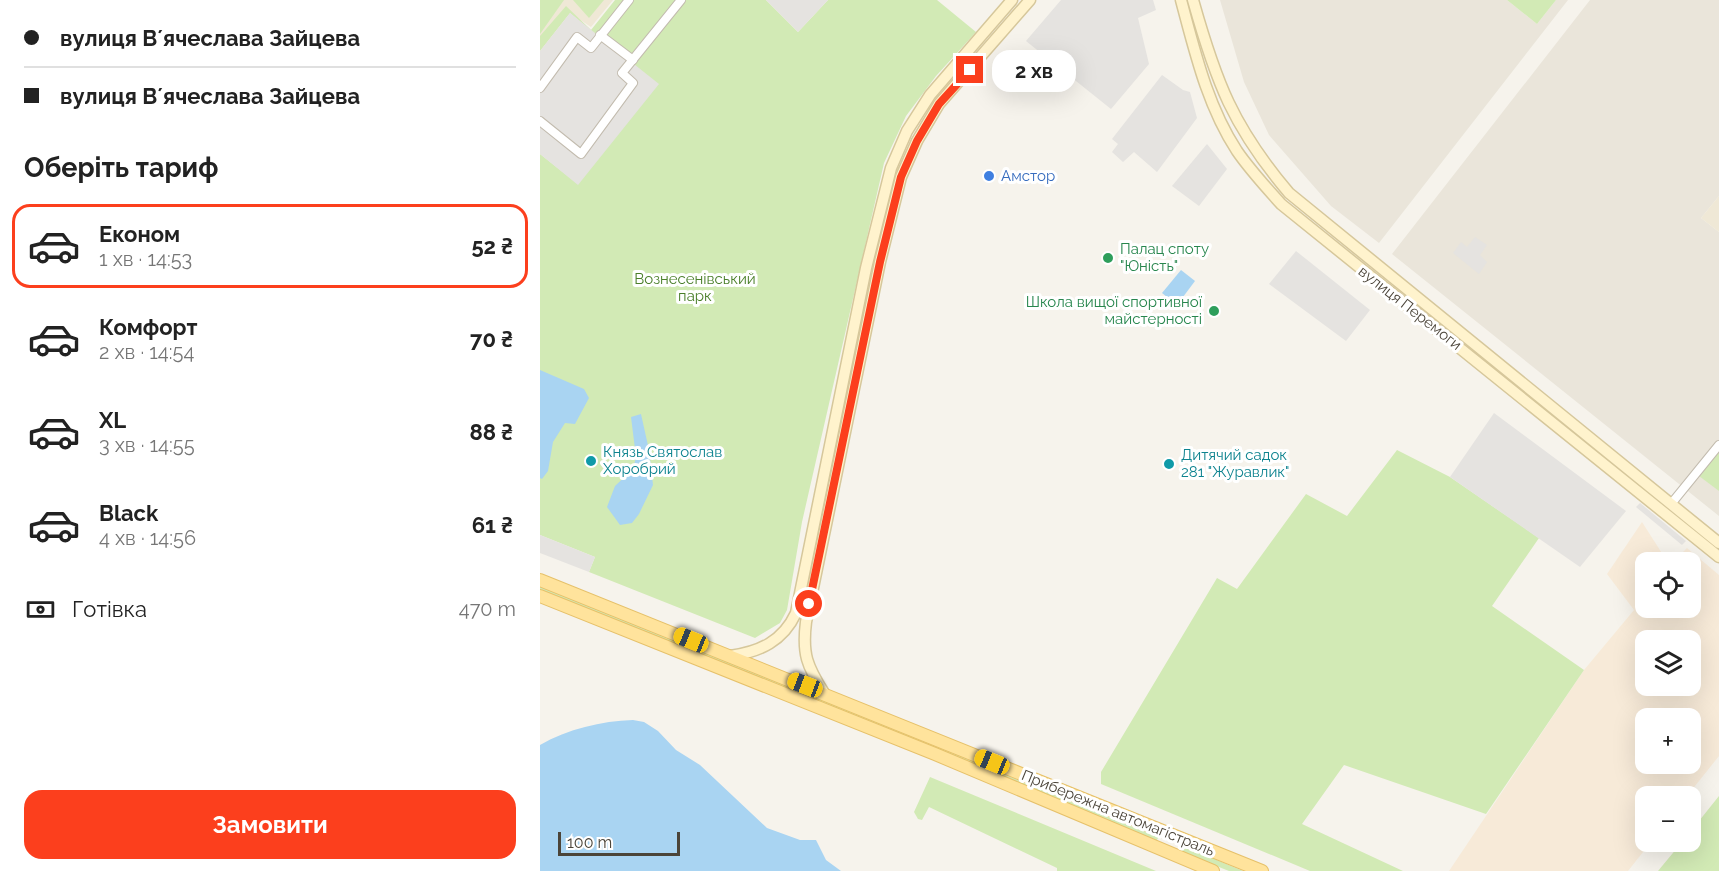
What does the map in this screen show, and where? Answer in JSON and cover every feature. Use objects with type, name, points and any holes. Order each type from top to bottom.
[{"type":"main road","points":[[730,656],[765,648],[790,627],[796,613],[866,268],[891,168],[907,131],[930,95],[1012,0]]},
{"type":"main road","points":[[824,693],[808,666],[803,645],[806,622],[880,262],[901,177],[917,141],[939,104],[1030,0]]},
{"type":"main road","name":"вулиця Перемоги","points":[[1181,0],[1206,88],[1218,119],[1236,150],[1281,204],[1719,557]]},
{"type":"main road","name":"вулиця Перемоги","points":[[1193,0],[1220,88],[1249,143],[1289,193],[1719,543]]},
{"type":"main road","points":[[1236,150],[1246,151],[1249,143]]},
{"type":"main road","points":[[1251,170],[1255,165],[1264,164]]},
{"type":"main road","name":"Прибережна автомагістраль","points":[[540,580],[1262,871]]},
{"type":"main road","name":"Прибережна автомагістраль","points":[[540,596],[935,754],[1213,871]]},
{"type":"main road","points":[[1160,849],[1168,848],[1170,842],[1163,830]]},
{"type":"main road","points":[[1175,854],[1173,850],[1176,845],[1185,839]]},
{"type":"street","points":[[540,88],[577,37],[591,48],[628,0]]},
{"type":"street","points":[[540,121],[581,154],[633,83],[622,74],[681,0]]},
{"type":"street","points":[[600,35],[633,60]]},
{"type":"street","points":[[1671,504],[1719,445]]},
{"type":"shaded area","points":[[540,0],[613,0],[591,27],[570,13],[540,51]]},
{"type":"shaded area","points":[[766,0],[828,0],[798,32]]},
{"type":"shaded area","points":[[1061,0],[1153,0],[1156,10],[1138,18],[1149,64],[1111,109],[1026,41]]},
{"type":"shaded area","points":[[1220,0],[1507,0],[1537,24],[1556,0],[1568,0],[1379,243],[1331,206],[1269,135],[1244,82]]},
{"type":"shaded area","points":[[1590,0],[1719,0],[1719,196],[1701,218],[1719,232],[1719,516],[1392,254]]},
{"type":"shaded area","points":[[570,13],[659,84],[578,185],[540,154],[540,51]]},
{"type":"shaded area","points":[[1162,75],[1183,90],[1190,92],[1197,118],[1157,172],[1134,152],[1123,162],[1112,152],[1118,144],[1112,139]]},
{"type":"shaded area","points":[[1207,144],[1227,169],[1199,206],[1172,186]]},
{"type":"shaded area","points":[[1719,196],[1719,232],[1701,218]]},
{"type":"shaded area","points":[[1475,237],[1487,245],[1480,255],[1487,262],[1479,274],[1453,253],[1461,242],[1467,247]]},
{"type":"shaded area","points":[[1296,251],[1370,310],[1346,341],[1269,284]]},
{"type":"shaded area","points":[[1494,413],[1626,511],[1580,567],[1450,477]]},
{"type":"shaded area","points":[[1640,503],[1686,541],[1682,545],[1636,507]]},
{"type":"shaded area","points":[[1642,522],[1661,552],[1635,552],[1635,618],[1701,618],[1701,560],[1719,575],[1719,756],[1695,786],[1635,786],[1635,852],[1643,852],[1628,871],[1449,871],[1584,670],[1634,610],[1607,574]]},
{"type":"shaded area","points":[[540,535],[595,557],[589,572],[540,553]]},
{"type":"green space","points":[[540,0],[564,0],[540,34]]},
{"type":"green space","points":[[573,0],[604,0],[589,18]]},
{"type":"green space","name":"Вознесенівський парк","points":[[615,0],[766,0],[798,32],[828,0],[937,0],[976,32],[936,76],[906,116],[884,163],[802,522],[787,610],[780,623],[755,638],[589,572],[595,557],[540,535],[540,154],[578,184],[591,31],[570,13],[540,51],[540,36],[566,6],[591,30]]},
{"type":"green space","points":[[1507,0],[1556,0],[1537,24]]},
{"type":"green space","points":[[1397,450],[1450,477],[1539,538],[1492,606],[1584,670],[1486,814],[1344,765],[1302,824],[1403,871],[1310,871],[1101,784],[1101,772],[1217,578],[1237,589],[1306,494],[1347,516]]},
{"type":"green space","points":[[1719,450],[1719,491],[1699,476]]},
{"type":"green space","points":[[540,585],[1159,836],[1156,842],[540,591]]},
{"type":"green space","points":[[930,777],[1156,871],[1057,871],[1057,868],[929,807],[922,820],[918,819],[914,812]]},
{"type":"green space","points":[[1719,796],[1719,871],[1658,871],[1674,852],[1701,852],[1701,818]]},
{"type":"green space","points":[[1181,845],[1243,871],[1229,871],[1179,851]]},
{"type":"water","points":[[1181,270],[1195,281],[1177,305],[1162,293]]},
{"type":"water","points":[[540,370],[584,389],[589,398],[575,424],[565,423],[553,442],[548,471],[542,479],[540,478]]},
{"type":"water","points":[[641,414],[649,450],[653,485],[632,523],[620,525],[607,507],[615,486],[633,469],[636,457],[631,417]]},
{"type":"water","points":[[633,720],[644,722],[658,731],[676,750],[700,765],[767,828],[800,840],[816,840],[826,860],[841,871],[540,871],[540,745],[562,734],[585,727]]},
{"type":"place","name":"Амстор","points":[[989,176]]},
{"type":"place","name":"Палац споту \"Юність\"","points":[[1108,258]]},
{"type":"place","name":"Школа вищої спортивної майстерності","points":[[1214,311]]},
{"type":"place","name":"Князь Святослав Хоробрий","points":[[591,461]]},
{"type":"place","name":"Дитячий садок 281 \"Журавлик\"","points":[[1169,464]]},
{"type":"route","points":[[809,604],[890,215],[901,177],[917,141],[939,104],[970,70]]}]
